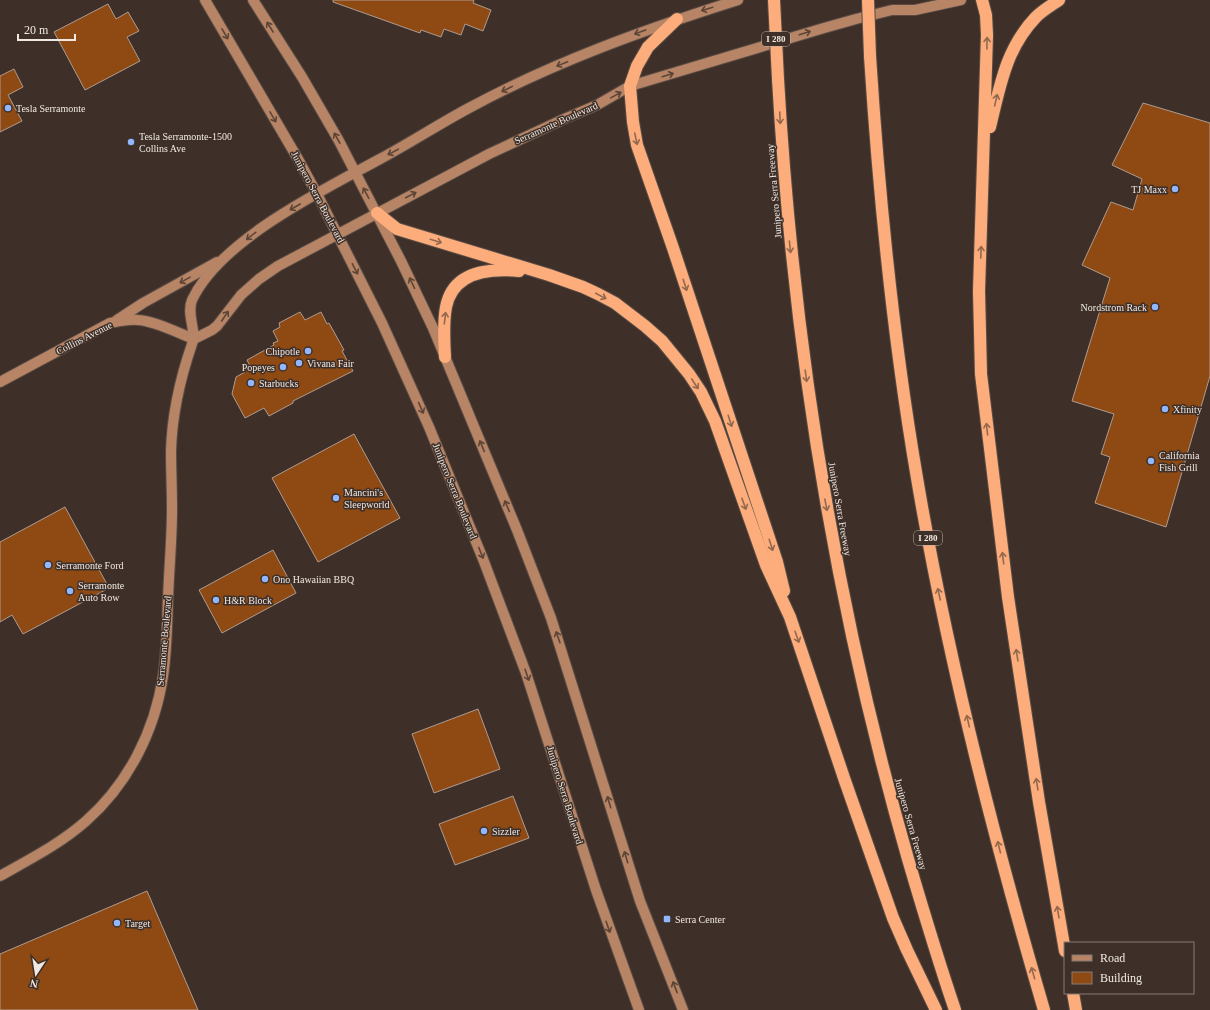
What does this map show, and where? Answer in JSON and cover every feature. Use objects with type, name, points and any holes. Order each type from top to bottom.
[{"type":"highway","name":"Junipero Serra Freeway","points":[[774,0],[783,162],[790,242],[812,418],[841,582],[876,743],[923,909],[955,1010]]},
{"type":"highway","name":"I 280","points":[[868,0],[876,156],[892,314],[917,479],[933,562],[969,726],[1010,887],[1044,1010]]},
{"type":"highway","points":[[982,0],[986,15],[987,35],[985,152],[979,291],[981,374],[1008,597],[1039,802],[1064,945]]},
{"type":"highway","points":[[985,152],[1002,75],[1016,42],[1037,16],[1059,0]]},
{"type":"highway","points":[[677,19],[648,47],[637,66],[630,86],[633,122],[637,145],[673,248],[777,562],[790,617],[893,918],[936,1010]]},
{"type":"highway","points":[[376,213],[397,229],[566,281],[598,294],[631,314],[662,341],[689,374],[715,421],[766,565],[790,617]]},
{"type":"highway","points":[[445,357],[444,324],[446,305],[453,288],[465,277],[482,272],[503,270],[530,272],[566,281]]},
{"type":"highway","points":[[1073,994],[1076,1010]]},
{"type":"main road","name":"Junipero Serra Boulevard","points":[[205,0],[317,194],[405,372],[483,558],[526,673],[596,890],[639,1010]]},
{"type":"main road","points":[[253,0],[302,77],[355,173],[416,292],[445,357],[517,530],[551,618],[640,900],[683,1010]]},
{"type":"main road","name":"Serramonte Boulevard","points":[[0,876],[63,840],[98,809],[123,779],[139,751],[149,729],[159,698],[164,662],[172,521],[171,449],[174,418],[179,386],[194,339],[190,308],[192,301],[209,276],[231,253],[273,221],[317,194],[470,108],[542,72],[615,41],[677,19],[738,0]]},
{"type":"main road","name":"Serramonte Boulevard","points":[[194,339],[217,326],[241,296],[259,279],[278,266],[489,154],[597,105],[630,86],[856,19],[892,10],[915,10],[961,0]]},
{"type":"main road","points":[[110,323],[231,253]]},
{"type":"main road","name":"Collins Avenue","points":[[0,382],[110,323],[131,320],[145,321],[194,339]]},
{"type":"building","points":[[333,0],[474,0],[473,3],[491,10],[483,31],[465,24],[461,35],[444,29],[441,37],[421,30],[420,33],[333,2]]},
{"type":"building","points":[[108,4],[116,19],[128,12],[139,31],[127,37],[140,61],[85,90],[54,32]]},
{"type":"building","name":"Tesla Serramonte","points":[[14,69],[23,87],[8,95],[22,121],[0,132],[0,76]]},
{"type":"building","points":[[1143,103],[1210,123],[1210,376],[1166,527],[1095,503],[1110,457],[1101,454],[1114,414],[1072,401],[1110,278],[1082,265],[1111,202],[1133,210],[1142,179],[1112,165]]},
{"type":"building","name":"Vivana Fair","points":[[300,312],[305,320],[321,312],[344,350],[342,351],[353,371],[293,401],[293,403],[269,416],[264,408],[245,418],[232,394],[236,377],[245,372],[244,370],[250,366],[247,360],[274,345],[273,343],[278,341],[273,331],[280,327],[279,323]]},
{"type":"building","name":"Mancini's Sleepworld","points":[[354,434],[400,518],[318,562],[272,478]]},
{"type":"building","name":"Serramonte Ford","points":[[65,507],[109,588],[23,634],[12,615],[0,622],[0,542]]},
{"type":"building","points":[[273,550],[296,593],[222,633],[199,590]]},
{"type":"building","points":[[478,709],[500,769],[434,793],[412,734]]},
{"type":"building","name":"Sizzler","points":[[513,796],[529,838],[455,865],[439,824]]},
{"type":"building","name":"Target","points":[[147,891],[198,1010],[0,1010],[0,954]]},
{"type":"place","name":"Tesla Serramonte","points":[[8,108]]},
{"type":"place","name":"Tesla Serramonte-1500 Collins Ave","points":[[131,142]]},
{"type":"place","name":"TJ Maxx","points":[[1175,189]]},
{"type":"place","name":"Nordstrom Rack","points":[[1155,307]]},
{"type":"place","name":"Chipotle","points":[[308,351]]},
{"type":"place","name":"Vivana Fair","points":[[299,363]]},
{"type":"place","name":"Popeyes","points":[[283,367]]},
{"type":"place","name":"Starbucks","points":[[251,383]]},
{"type":"place","name":"Xfinity","points":[[1165,409]]},
{"type":"place","name":"California Fish Grill","points":[[1151,461]]},
{"type":"place","name":"Mancini's Sleepworld","points":[[336,498]]},
{"type":"place","name":"Serramonte Ford","points":[[48,565]]},
{"type":"place","name":"Ono Hawaiian BBQ","points":[[265,579]]},
{"type":"place","name":"Serramonte Auto Row","points":[[70,591]]},
{"type":"place","name":"H&R Block","points":[[216,600]]},
{"type":"place","name":"Sizzler","points":[[484,831]]},
{"type":"place","name":"Serra Center","points":[[667,919]]},
{"type":"place","name":"Target","points":[[117,923]]}]
